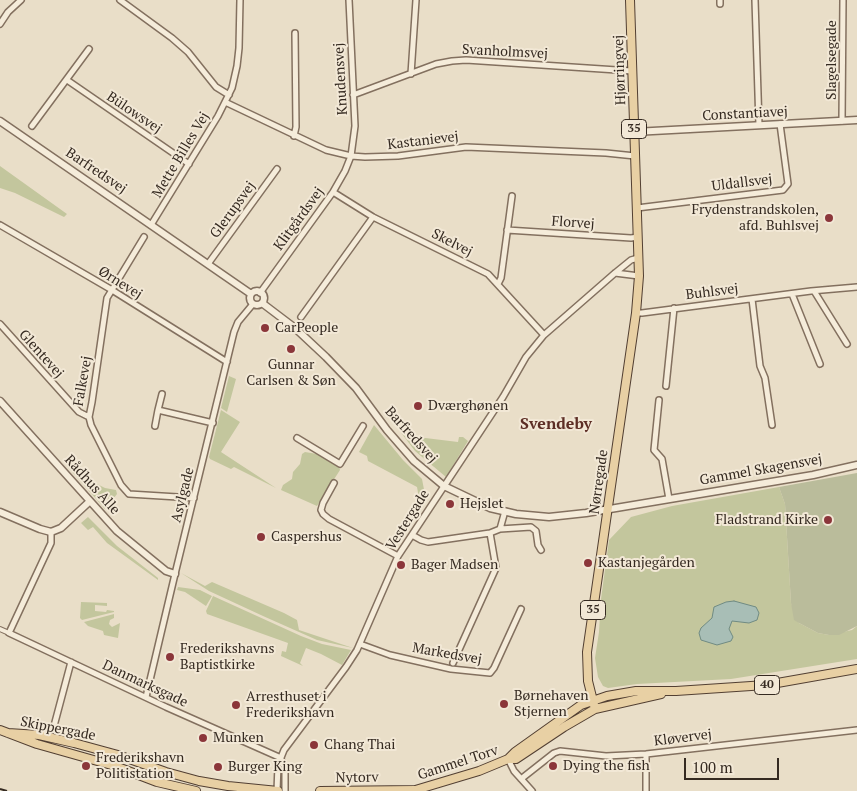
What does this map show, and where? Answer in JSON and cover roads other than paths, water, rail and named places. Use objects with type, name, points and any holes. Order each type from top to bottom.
[{"type":"main road","name":"Hjørringvej","points":[[630,0],[638,258]]},
{"type":"main road","name":"Nørregade","points":[[595,709],[587,669],[588,652],[636,313],[639,276],[638,258]]},
{"type":"main road","name":"40","points":[[592,700],[636,691],[676,691],[766,685],[857,669]]},
{"type":"main road","name":"40","points":[[595,709],[636,698],[676,691]]},
{"type":"main road","name":"Gammel Torv","points":[[508,759],[581,705],[592,700]]},
{"type":"main road","name":"Gammel Torv","points":[[394,790],[414,791],[470,774],[508,759],[516,759],[595,709]]},
{"type":"main road","name":"Skippergade","points":[[4,731],[37,744],[115,766],[157,782],[196,791]]},
{"type":"main road","name":"Skippergade","points":[[4,731],[39,735],[74,743],[198,781],[277,791]]},
{"type":"main road","name":"Nytorv","points":[[320,791],[394,790]]},
{"type":"street","points":[[0,24],[8,12],[21,0]]},
{"type":"street","points":[[120,0],[172,38],[188,52],[216,87],[229,95]]},
{"type":"street","name":"Mette Billes Vej","points":[[152,226],[232,88],[238,66],[240,0]]},
{"type":"street","name":"Knudensvej","points":[[349,0],[355,126],[351,156]]},
{"type":"street","points":[[411,74],[416,0]]},
{"type":"street","points":[[755,0],[759,125]]},
{"type":"street","name":"Slagelsegade","points":[[842,121],[843,0]]},
{"type":"street","points":[[294,33],[296,127],[294,136]]},
{"type":"street","points":[[32,126],[89,49]]},
{"type":"street","name":"Svanholmsvej","points":[[354,95],[436,64],[466,60],[632,71]]},
{"type":"street","name":"Bülowsvej","points":[[67,80],[189,164]]},
{"type":"street","name":"Kastanievej","points":[[225,102],[326,150],[351,156],[398,156],[466,147],[635,156]]},
{"type":"street","name":"Constantiavej","points":[[634,132],[857,120]]},
{"type":"street","name":"Barfredsvej","points":[[0,121],[251,294]]},
{"type":"street","name":"Uldallsvej","points":[[636,208],[783,190],[788,184],[780,124]]},
{"type":"street","name":"Klitgårdsvej","points":[[260,293],[333,192],[351,156]]},
{"type":"street","name":"Glerupsvej","points":[[208,264],[277,169]]},
{"type":"street","name":"Skelvej","points":[[333,192],[373,217],[488,274],[544,336]]},
{"type":"street","points":[[498,284],[502,278],[512,196]]},
{"type":"street","points":[[301,317],[373,217]]},
{"type":"street","name":"Ørnevej","points":[[0,225],[112,290],[227,362]]},
{"type":"street","name":"Florvej","points":[[508,230],[638,237]]},
{"type":"street","name":"Falkevej","points":[[144,237],[107,298],[89,417],[90,425],[121,485],[129,494],[194,498]]},
{"type":"street","name":"Vestergade","points":[[281,758],[284,750],[300,727],[346,667],[360,644],[398,556],[503,397],[526,357],[544,336],[631,260],[638,258]]},
{"type":"street","points":[[615,274],[639,276]]},
{"type":"street","name":"Buhlsvej","points":[[636,313],[857,287]]},
{"type":"street","points":[[814,291],[847,344]]},
{"type":"street","points":[[254,292],[260,293],[263,296],[262,303],[259,305],[253,304],[250,300],[251,294],[254,292]]},
{"type":"street","points":[[792,294],[820,364]]},
{"type":"street","points":[[752,298],[760,366],[765,378],[772,425]]},
{"type":"street","name":"Barfredsvej","points":[[262,303],[295,328],[326,357],[356,388],[387,430],[414,461],[444,486],[490,508],[505,511],[548,517],[608,510]]},
{"type":"street","name":"Asylgade","points":[[146,697],[227,362],[238,322],[253,304]]},
{"type":"street","points":[[666,386],[674,308]]},
{"type":"street","name":"Glentevej","points":[[0,324],[79,412],[89,417]]},
{"type":"street","points":[[155,426],[162,394]]},
{"type":"street","points":[[659,400],[654,450],[662,459],[669,499]]},
{"type":"street","name":"Rådhus Alle","points":[[0,401],[117,531],[166,571],[175,574]]},
{"type":"street","points":[[158,410],[213,424]]},
{"type":"street","points":[[297,438],[340,464],[363,426]]},
{"type":"street","name":"Gammel Skagensvej","points":[[608,510],[812,475],[857,464]]},
{"type":"street","points":[[334,483],[323,503],[321,510],[323,514],[329,520],[398,556]]},
{"type":"street","points":[[0,512],[51,532],[60,528],[89,502]]},
{"type":"street","points":[[500,528],[505,511]]},
{"type":"street","points":[[412,535],[428,542],[490,533],[500,528],[533,528],[536,531],[538,545],[541,550]]},
{"type":"street","points":[[8,633],[39,571],[50,543],[51,532]]},
{"type":"street","points":[[453,663],[496,568],[490,533]]},
{"type":"street","name":"Markedsvej","points":[[360,644],[390,655],[451,669],[490,673],[521,609]]},
{"type":"street","name":"Danmarksgade","points":[[0,629],[281,758]]},
{"type":"street","points":[[54,726],[71,662]]},
{"type":"street","name":"Kløvervej","points":[[520,778],[554,753],[560,751],[606,756],[646,754],[857,730]]},
{"type":"street","points":[[646,754],[646,791]]},
{"type":"street","points":[[277,791],[278,766],[281,758]]},
{"type":"street","points":[[281,758],[284,768],[284,791]]},
{"type":"street","points":[[508,759],[514,772],[532,791]]},
{"type":"water","points":[[734,601],[756,607],[759,613],[757,620],[749,623],[732,621],[729,629],[733,637],[731,641],[717,645],[701,640],[699,633],[701,628],[712,618],[714,607]]},
{"type":"railway","points":[[0,789],[7,791]]},
{"type":"place","name":"Frydenstrandskolen, afd. Buhlsvej","points":[[829,218]]},
{"type":"place","name":"CarPeople","points":[[265,328]]},
{"type":"place","name":"Gunnar Carlsen & Søn","points":[[291,349]]},
{"type":"place","name":"Dværghønen","points":[[418,406]]},
{"type":"place","name":"Hejslet","points":[[450,504]]},
{"type":"place","name":"Fladstrand Kirke","points":[[828,520]]},
{"type":"place","name":"Caspershus","points":[[261,537]]},
{"type":"place","name":"Kastanjegården","points":[[588,563]]},
{"type":"place","name":"Bager Madsen","points":[[401,565]]},
{"type":"place","name":"Frederikshavns Baptistkirke","points":[[170,657]]},
{"type":"place","name":"Børnehaven Stjernen","points":[[504,704]]},
{"type":"place","name":"Arresthuset i Frederikshavn","points":[[236,705]]},
{"type":"place","name":"Munken","points":[[203,738]]},
{"type":"place","name":"Chang Thai","points":[[314,745]]},
{"type":"place","name":"Frederikshavn Politistation","points":[[86,766]]},
{"type":"place","name":"Dying the fish","points":[[553,766]]},
{"type":"place","name":"Burger King","points":[[218,767]]},
{"type":"district","name":"Svendeby","points":[[556,424]]}]
